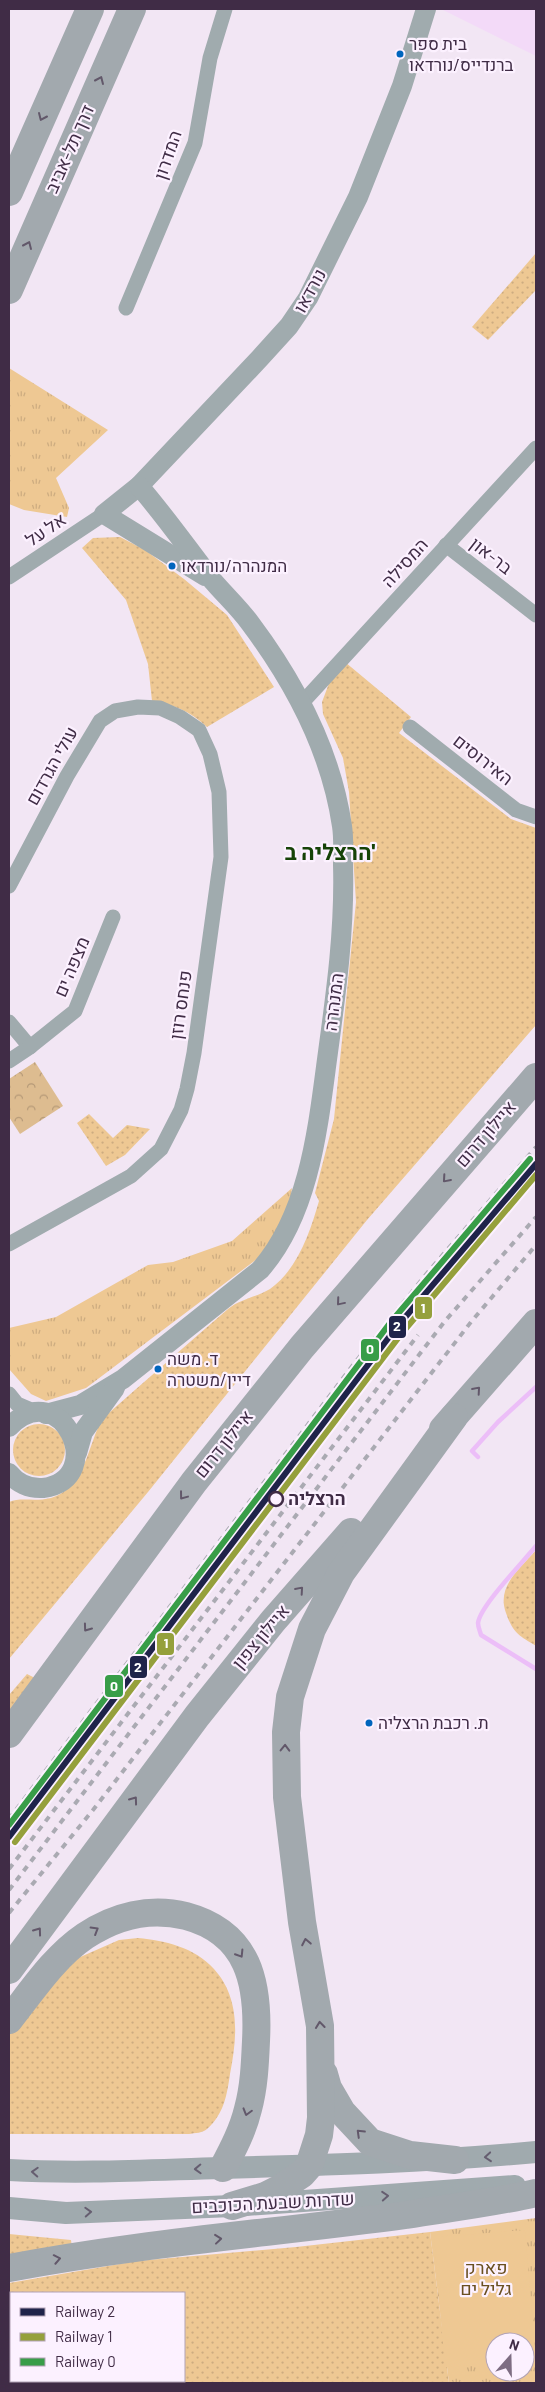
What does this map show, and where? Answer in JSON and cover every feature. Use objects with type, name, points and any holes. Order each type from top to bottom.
[{"type":"highway","points":[[9,192],[90,9]]},
{"type":"highway","name":"דרך תל-אביב","points":[[9,290],[132,9]]},
{"type":"highway","name":"איילון דרום","points":[[9,1734],[194,1482],[302,1347],[536,1077]]},
{"type":"highway","name":"איילון צפון","points":[[9,1970],[209,1701],[273,1621],[536,1323]]},
{"type":"highway","points":[[232,2206],[281,2188],[309,2166],[320,2126],[322,2059],[320,2026],[302,1922],[287,1797],[286,1732],[290,1697],[312,1629],[340,1574],[454,1417]]},
{"type":"highway","points":[[9,2020],[67,1951],[83,1938],[110,1922],[140,1913],[160,1912],[194,1918],[223,1932],[238,1950],[250,1972],[257,2011],[255,2066],[248,2109],[241,2132],[223,2168]]},
{"type":"highway","points":[[322,2059],[326,2082],[333,2098],[354,2127],[370,2142],[410,2155],[455,2160]]},
{"type":"highway","points":[[9,2268],[78,2255],[291,2231],[467,2206],[536,2193]]},
{"type":"main road","name":"שדרות שבעת הכוכבים","points":[[9,2170],[72,2173],[309,2166],[455,2160],[536,2152]]},
{"type":"main road","name":"שדרות שבעת הכוכבים","points":[[9,2208],[66,2213],[232,2206],[536,2185]]},
{"type":"street","name":"המדרון","points":[[126,308],[195,143],[210,58],[225,9]]},
{"type":"street","name":"נורדאו","points":[[104,514],[138,486],[260,358],[289,326],[308,298],[358,197],[402,86],[426,9]]},
{"type":"street","name":"המסילה","points":[[301,704],[536,448]]},
{"type":"street","name":"המנהרה","points":[[9,1427],[22,1417],[80,1405],[123,1379],[260,1270],[274,1254],[287,1233],[304,1185],[327,1056],[336,989],[344,892],[342,828],[337,799],[326,758],[283,670],[250,622],[214,582],[138,486]]},
{"type":"street","name":"המנהרה","points":[[104,514],[214,582]]},
{"type":"street","name":"אל על","points":[[9,577],[104,514]]},
{"type":"street","name":"בר-און","points":[[446,545],[536,615]]},
{"type":"street","name":"עולי הגרדום","points":[[9,886],[67,776],[100,722],[115,712],[138,707],[160,708]]},
{"type":"street","name":"פנחס רוזן","points":[[9,1244],[131,1176],[161,1149],[171,1133],[187,1089],[221,857],[222,827],[217,782],[210,754],[199,730],[180,717],[160,708]]},
{"type":"street","name":"האירוסים","points":[[410,727],[516,810],[536,817]]},
{"type":"street","name":"מצפה ים","points":[[9,1060],[30,1047],[75,1011],[113,917]]},
{"type":"street","points":[[9,1022],[30,1047]]},
{"type":"street","name":"המנהרה","points":[[9,1489],[51,1486],[67,1475],[76,1457],[83,1432],[123,1379]]},
{"type":"street","points":[[9,1394],[17,1404],[61,1420],[72,1433],[76,1457]]},
{"type":"street","points":[[9,1473],[22,1484],[31,1487]]},
{"type":"shaded area","points":[[441,9],[536,9],[536,56]]},
{"type":"green space","points":[[536,253],[536,290],[488,340],[472,327]]},
{"type":"green space","points":[[9,368],[108,430],[56,478],[69,508],[67,517],[24,510],[9,504]]},
{"type":"green space","points":[[120,537],[145,550],[184,579],[227,615],[274,687],[207,727],[181,710],[167,704],[152,701],[148,664],[126,600],[82,548],[93,538]]},
{"type":"green space","points":[[345,662],[411,717],[399,733],[511,819],[536,828],[536,1025],[367,1220],[148,1492],[9,1659],[9,1502],[51,1498],[62,1493],[71,1485],[84,1465],[102,1419],[228,1309],[270,1289],[280,1281],[295,1261],[307,1237],[319,1201],[315,1193],[334,1119],[356,902],[349,792],[343,758],[323,714],[322,702],[331,678]]},
{"type":"green space","points":[[35,1062],[63,1106],[20,1134],[9,1117],[9,1079]]},
{"type":"green space","points":[[89,1114],[113,1138],[127,1125],[150,1129],[125,1155],[106,1166],[77,1123]]},
{"type":"green space","points":[[292,1188],[290,1204],[280,1229],[257,1259],[86,1388],[46,1401],[31,1394],[9,1369],[9,1328],[56,1317],[148,1265],[173,1262],[232,1241]]},
{"type":"green space","points":[[39,1424],[49,1426],[57,1432],[63,1440],[65,1450],[63,1460],[57,1468],[49,1474],[39,1476],[29,1474],[21,1468],[15,1460],[13,1450],[15,1440],[21,1432],[29,1426]]},
{"type":"green space","points":[[536,1550],[536,1646],[520,1636],[514,1629],[506,1613],[504,1594],[511,1578]]},
{"type":"green space","points":[[27,1674],[39,1680],[9,1720],[9,1695]]},
{"type":"green space","points":[[138,1938],[169,1943],[198,1955],[214,1969],[229,1993],[235,2019],[235,2033],[226,2097],[221,2111],[213,2123],[199,2133],[9,2134],[9,2026],[78,1958],[119,1940]]},
{"type":"green space","name":"פארק גליל ים","points":[[536,2218],[536,2383],[449,2383],[430,2232]]},
{"type":"green space","name":"פארק גליל ים","points":[[525,2230],[534,2332],[485,2332],[485,2364],[445,2367],[434,2237]]},
{"type":"green space","points":[[430,2232],[449,2383],[9,2383],[9,2283],[137,2261],[296,2247]]},
{"type":"green space","points":[[9,2234],[71,2240],[72,2249],[9,2257]]},
{"type":"waterway","points":[[478,1457],[472,1451],[498,1422],[536,1387]]},
{"type":"waterway","points":[[536,1546],[494,1595],[478,1623],[481,1635],[536,1669]]},
{"type":"railway","points":[[9,1819],[353,1365],[428,1272],[536,1147]]},
{"type":"railway","points":[[9,1890],[445,1321],[536,1217]]},
{"type":"railway","points":[[9,1913],[93,1810],[471,1322],[536,1245]]},
{"type":"railway","points":[[9,1869],[418,1335]]},
{"type":"rail line","name":"0","points":[[9,1825],[390,1323],[530,1159]]},
{"type":"rail line","name":"2","points":[[9,1837],[396,1328],[536,1164]]},
{"type":"rail line","name":"1","points":[[15,1842],[402,1333],[536,1175]]},
{"type":"place","name":"בית ספר ברנדייס/נורדאו","points":[[400,54]]},
{"type":"place","name":"המנהרה/נורדאו","points":[[172,566]]},
{"type":"place","name":"ד. משה דיין/משטרה","points":[[158,1369]]},
{"type":"place","name":"הרצליה","points":[[276,1499]]},
{"type":"place","name":"ת. רכבת הרצליה","points":[[369,1723]]},
{"type":"district","name":"הרצליה ב'","points":[[330,852]]}]
